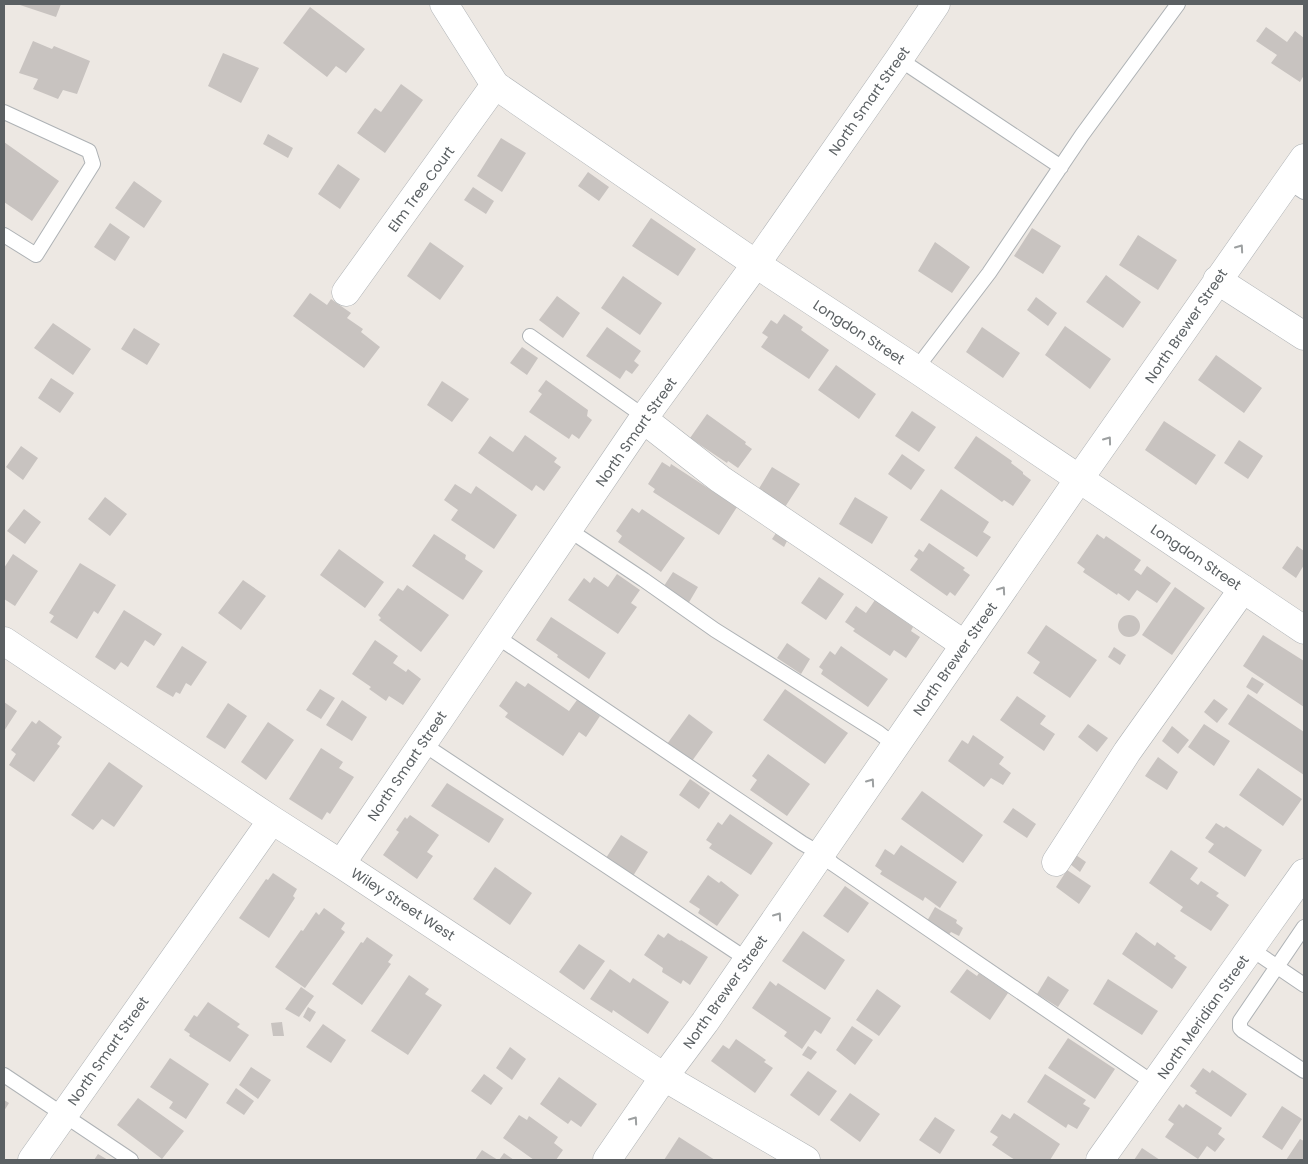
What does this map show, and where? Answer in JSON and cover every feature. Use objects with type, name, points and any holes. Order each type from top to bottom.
[{"type":"street","name":"Longdon Street","points":[[444,4],[496,85],[756,264],[916,369],[1304,630]]},
{"type":"street","name":"North Smart Street","points":[[341,864],[644,418],[756,264],[936,4]]},
{"type":"street","name":"Elm Tree Court","points":[[346,292],[496,85]]},
{"type":"street","name":"North Brewer Street","points":[[607,1160],[748,960],[1079,479],[1179,338],[1217,280],[1296,187],[1304,158]]},
{"type":"street","points":[[1217,280],[1304,336]]},
{"type":"street","points":[[644,418],[720,480],[965,645]]},
{"type":"street","points":[[1056,862],[1127,752],[1243,589]]},
{"type":"street","name":"Wiley Street West","points":[[4,641],[272,820],[664,1077],[806,1160]]},
{"type":"street","name":"North Smart Street","points":[[32,1160],[272,820]]},
{"type":"street","name":"North Meridian Street","points":[[1100,1160],[1304,872]]},
{"type":"lane","points":[[916,369],[989,273],[1082,136],[1178,4]]},
{"type":"lane","points":[[899,60],[1062,167]]},
{"type":"lane","points":[[4,112],[89,152],[93,164],[36,255],[4,235]]},
{"type":"lane","points":[[530,336],[644,418]]},
{"type":"lane","points":[[569,530],[715,630],[896,746]]},
{"type":"lane","points":[[496,636],[821,854],[1154,1084]]},
{"type":"lane","points":[[423,744],[748,960]]},
{"type":"lane","points":[[1304,927],[1240,1021],[1240,1028],[1243,1031],[1304,1071]]},
{"type":"lane","points":[[1250,949],[1304,985]]},
{"type":"lane","points":[[4,1075],[131,1160]]},
{"type":"building","points":[[17,4],[61,4],[56,17]]},
{"type":"building","points":[[310,7],[365,49],[346,73],[336,66],[327,77],[283,43]]},
{"type":"building","points":[[1266,27],[1287,42],[1295,31],[1304,38],[1304,75],[1300,82],[1271,63],[1277,55],[1256,41]]},
{"type":"building","points":[[33,41],[52,49],[54,46],[90,61],[77,94],[63,90],[58,99],[33,89],[38,79],[19,73]]},
{"type":"building","points":[[223,53],[259,68],[241,103],[208,86]]},
{"type":"building","points":[[401,84],[423,100],[385,153],[357,133],[375,108],[381,112]]},
{"type":"building","points":[[268,134],[293,148],[288,158],[263,144]]},
{"type":"building","points":[[501,138],[526,153],[502,192],[477,176]]},
{"type":"building","points":[[4,142],[59,181],[32,221],[4,202]]},
{"type":"building","points":[[338,164],[360,179],[340,209],[318,194]]},
{"type":"building","points":[[588,172],[609,187],[599,201],[578,186]]},
{"type":"building","points":[[134,181],[162,201],[144,228],[115,208]]},
{"type":"building","points":[[473,187],[494,201],[486,214],[464,200]]},
{"type":"building","points":[[651,218],[696,249],[678,276],[632,246]]},
{"type":"building","points":[[110,223],[130,237],[115,261],[94,247]]},
{"type":"building","points":[[1032,228],[1061,246],[1043,274],[1014,256]]},
{"type":"building","points":[[1138,235],[1177,260],[1158,290],[1119,265]]},
{"type":"building","points":[[430,242],[464,266],[440,300],[407,276]]},
{"type":"building","points":[[935,242],[970,267],[952,293],[918,271]]},
{"type":"building","points":[[1106,275],[1141,302],[1123,328],[1086,302]]},
{"type":"building","points":[[623,276],[662,303],[640,335],[601,308]]},
{"type":"building","points":[[310,293],[327,305],[331,299],[351,313],[347,318],[363,329],[361,332],[380,347],[364,368],[293,316]]},
{"type":"building","points":[[557,296],[580,313],[563,338],[539,320]]},
{"type":"building","points":[[1036,297],[1057,313],[1048,326],[1027,310]]},
{"type":"building","points":[[784,314],[803,327],[801,330],[829,350],[809,379],[761,347],[768,337],[762,333],[771,320],[777,324]]},
{"type":"building","points":[[53,323],[91,349],[73,375],[34,348]]},
{"type":"building","points":[[1065,326],[1111,359],[1090,389],[1045,355]]},
{"type":"building","points":[[607,327],[641,351],[634,361],[639,365],[632,374],[626,370],[620,379],[586,356]]},
{"type":"building","points":[[982,327],[1020,353],[1003,378],[966,352]]},
{"type":"building","points":[[134,328],[160,344],[147,365],[121,349]]},
{"type":"building","points":[[522,347],[538,358],[527,375],[510,363]]},
{"type":"building","points":[[1216,355],[1262,388],[1244,413],[1198,380]]},
{"type":"building","points":[[836,365],[876,394],[859,419],[818,390]]},
{"type":"building","points":[[51,378],[74,393],[60,413],[38,398]]},
{"type":"building","points":[[546,380],[588,410],[587,416],[592,420],[579,439],[572,434],[569,439],[529,412],[542,394],[538,391]]},
{"type":"building","points":[[442,381],[469,399],[452,422],[427,405]]},
{"type":"building","points":[[912,411],[936,427],[919,452],[895,436]]},
{"type":"building","points":[[707,414],[746,442],[745,444],[752,449],[738,468],[728,461],[727,463],[690,438]]},
{"type":"building","points":[[1164,421],[1216,455],[1196,485],[1145,450]]},
{"type":"building","points":[[525,435],[557,458],[554,462],[561,467],[544,491],[536,485],[532,491],[478,453],[490,436],[513,452]]},
{"type":"building","points":[[976,436],[1012,461],[1011,463],[1031,480],[1013,506],[1004,500],[1002,502],[954,468]]},
{"type":"building","points":[[1239,440],[1263,456],[1248,479],[1224,463]]},
{"type":"building","points":[[21,446],[38,458],[23,480],[6,467]]},
{"type":"building","points":[[902,454],[925,470],[911,490],[888,474]]},
{"type":"building","points":[[662,462],[670,467],[671,464],[737,507],[719,535],[653,492],[655,489],[648,484]]},
{"type":"building","points":[[772,467],[800,484],[785,507],[758,490]]},
{"type":"building","points":[[455,484],[471,494],[476,486],[517,515],[494,549],[451,520],[458,510],[444,500]]},
{"type":"building","points":[[941,489],[989,522],[983,532],[991,537],[977,557],[920,520]]},
{"type":"building","points":[[105,497],[127,514],[110,536],[88,519]]},
{"type":"building","points":[[855,497],[888,517],[872,544],[839,524]]},
{"type":"building","points":[[632,508],[639,513],[642,509],[685,538],[661,572],[618,542],[622,536],[616,531]]},
{"type":"building","points":[[24,509],[41,522],[25,544],[7,531]]},
{"type":"building","points":[[778,530],[789,537],[784,547],[772,539]]},
{"type":"building","points":[[434,534],[466,555],[465,559],[483,571],[463,600],[412,566]]},
{"type":"building","points":[[1097,534],[1104,539],[1106,536],[1141,560],[1134,570],[1141,575],[1147,566],[1171,583],[1157,603],[1137,590],[1129,601],[1083,572],[1085,569],[1077,563]]},
{"type":"building","points":[[929,543],[965,568],[963,570],[970,575],[955,596],[950,592],[947,596],[910,570],[918,559],[914,556],[919,549],[923,552]]},
{"type":"building","points":[[1297,546],[1304,551],[1304,565],[1296,578],[1282,568]]},
{"type":"building","points":[[339,549],[384,582],[365,608],[320,575]]},
{"type":"building","points":[[13,554],[38,571],[15,606],[4,599],[4,568]]},
{"type":"building","points":[[80,563],[116,585],[98,614],[94,611],[77,639],[50,622],[54,616],[49,613]]},
{"type":"building","points":[[673,572],[698,587],[688,604],[662,589]]},
{"type":"building","points":[[617,574],[640,590],[631,603],[637,607],[618,634],[568,600],[584,578],[590,583],[594,577],[608,587]]},
{"type":"building","points":[[819,577],[844,594],[826,620],[801,603]]},
{"type":"building","points":[[243,580],[266,596],[241,630],[218,613]]},
{"type":"building","points":[[407,585],[449,615],[421,652],[379,620],[381,618],[378,615],[398,588],[403,591]]},
{"type":"building","points":[[1175,587],[1205,608],[1172,655],[1142,635]]},
{"type":"building","points":[[875,600],[913,627],[911,631],[920,637],[906,658],[894,650],[890,656],[853,631],[855,629],[845,622],[856,606],[866,613]]},
{"type":"building","points":[[124,610],[162,634],[154,646],[145,640],[128,667],[121,662],[115,670],[95,657]]},
{"type":"building","points":[[1129,615],[1137,618],[1140,626],[1137,634],[1129,637],[1121,634],[1118,626],[1121,618]]},
{"type":"building","points":[[551,617],[606,653],[589,679],[536,640]]},
{"type":"building","points":[[1046,625],[1097,660],[1070,698],[1033,673],[1040,662],[1027,653]]},
{"type":"building","points":[[1263,635],[1304,661],[1304,707],[1243,666]]},
{"type":"building","points":[[375,640],[398,656],[393,663],[406,672],[408,669],[421,679],[403,705],[389,696],[386,701],[369,689],[371,687],[352,674]]},
{"type":"building","points":[[787,643],[810,659],[801,674],[777,658]]},
{"type":"building","points":[[182,646],[207,662],[191,686],[186,683],[180,694],[176,692],[173,697],[156,687]]},
{"type":"building","points":[[841,646],[888,679],[868,707],[821,674],[823,670],[819,667],[830,651],[835,655]]},
{"type":"building","points":[[1114,647],[1126,655],[1120,665],[1108,657]]},
{"type":"building","points":[[1252,677],[1264,684],[1257,694],[1246,687]]},
{"type":"building","points":[[516,681],[525,687],[528,683],[569,711],[577,700],[600,716],[586,737],[579,732],[563,756],[505,717],[508,713],[499,706]]},
{"type":"building","points":[[320,689],[335,698],[321,719],[306,710]]},
{"type":"building","points":[[785,689],[848,733],[825,764],[763,720]]},
{"type":"building","points":[[1248,694],[1304,732],[1304,775],[1228,724]]},
{"type":"building","points":[[1017,696],[1046,716],[1040,724],[1055,734],[1044,751],[1000,720]]},
{"type":"building","points":[[1214,699],[1228,709],[1217,723],[1204,712]]},
{"type":"building","points":[[342,700],[367,717],[352,741],[326,725]]},
{"type":"building","points":[[4,702],[17,711],[4,731]]},
{"type":"building","points":[[228,703],[247,716],[225,749],[206,737]]},
{"type":"building","points":[[689,714],[713,732],[692,761],[667,744]]},
{"type":"building","points":[[39,720],[62,737],[57,744],[60,746],[34,782],[9,765],[16,754],[11,750],[32,721],[36,724]]},
{"type":"building","points":[[268,722],[294,740],[266,780],[241,762]]},
{"type":"building","points":[[1088,724],[1108,738],[1097,752],[1078,737]]},
{"type":"building","points":[[1204,724],[1230,741],[1214,766],[1188,747]]},
{"type":"building","points":[[1172,726],[1189,740],[1178,754],[1162,741]]},
{"type":"building","points":[[973,735],[1004,757],[999,764],[1011,773],[1003,785],[991,778],[984,787],[948,761],[962,740],[968,744]]},
{"type":"building","points":[[321,748],[343,762],[339,768],[354,777],[330,814],[327,812],[322,820],[289,799]]},
{"type":"building","points":[[768,754],[810,784],[787,816],[750,790],[757,780],[752,776]]},
{"type":"building","points":[[1158,757],[1178,772],[1167,790],[1145,776]]},
{"type":"building","points":[[109,762],[143,786],[114,827],[102,819],[93,830],[71,815]]},
{"type":"building","points":[[1258,768],[1302,799],[1283,826],[1239,795]]},
{"type":"building","points":[[690,779],[710,793],[699,809],[679,795]]},
{"type":"building","points":[[447,783],[504,819],[489,843],[431,806]]},
{"type":"building","points":[[922,791],[983,835],[963,863],[901,819]]},
{"type":"building","points":[[1013,808],[1036,824],[1027,838],[1003,822]]},
{"type":"building","points":[[730,814],[773,843],[751,875],[709,848],[712,844],[706,840],[718,822],[722,825]]},
{"type":"building","points":[[410,815],[439,835],[427,852],[433,856],[417,879],[383,855],[399,832],[396,830],[405,817],[407,819]]},
{"type":"building","points":[[1216,823],[1224,828],[1226,826],[1262,850],[1245,877],[1208,852],[1214,844],[1205,838]]},
{"type":"building","points":[[621,835],[648,852],[633,876],[606,858]]},
{"type":"building","points":[[901,845],[957,882],[940,908],[925,897],[923,901],[880,874],[882,871],[875,866],[885,849],[894,855]]},
{"type":"building","points":[[1171,850],[1198,868],[1190,879],[1198,885],[1201,881],[1219,893],[1216,896],[1229,905],[1211,931],[1180,911],[1183,907],[1149,883]]},
{"type":"building","points":[[1076,855],[1086,862],[1080,872],[1070,864]]},
{"type":"building","points":[[495,867],[532,893],[510,925],[473,899]]},
{"type":"building","points":[[1067,870],[1091,886],[1079,904],[1056,887]]},
{"type":"building","points":[[273,873],[297,889],[293,896],[295,898],[269,938],[239,918],[266,879],[268,880]]},
{"type":"building","points":[[708,875],[719,883],[721,881],[739,895],[717,926],[698,913],[700,909],[689,902]]},
{"type":"building","points":[[845,886],[869,903],[848,933],[823,916]]},
{"type":"building","points":[[935,907],[957,920],[956,923],[963,928],[959,936],[951,932],[948,936],[926,923]]},
{"type":"building","points":[[324,908],[345,923],[341,929],[345,932],[305,988],[275,967],[301,930],[303,931],[316,912],[319,915]]},
{"type":"building","points":[[803,931],[845,960],[825,990],[782,961]]},
{"type":"building","points":[[1136,932],[1155,946],[1157,942],[1187,967],[1172,989],[1122,954]]},
{"type":"building","points":[[668,933],[708,957],[690,985],[683,980],[681,984],[662,972],[663,968],[644,955],[658,934],[664,938]]},
{"type":"building","points":[[367,937],[393,955],[388,962],[391,964],[362,1005],[332,984],[361,942],[363,943]]},
{"type":"building","points":[[579,944],[605,961],[584,990],[559,972]]},
{"type":"building","points":[[610,969],[630,983],[633,978],[669,1002],[648,1034],[613,1010],[612,1013],[590,999]]},
{"type":"building","points":[[967,969],[977,976],[979,973],[1008,993],[990,1020],[950,992]]},
{"type":"building","points":[[409,975],[429,989],[425,994],[442,1005],[408,1055],[371,1031]]},
{"type":"building","points":[[1048,976],[1069,990],[1058,1007],[1037,994]]},
{"type":"building","points":[[1108,979],[1158,1011],[1142,1035],[1093,1004]]},
{"type":"building","points":[[770,981],[776,986],[778,983],[831,1018],[821,1034],[815,1030],[802,1049],[784,1036],[787,1032],[752,1008]]},
{"type":"building","points":[[301,987],[314,996],[299,1017],[285,1009]]},
{"type":"building","points":[[877,989],[901,1006],[879,1036],[856,1020]]},
{"type":"building","points":[[208,1002],[240,1024],[237,1027],[249,1035],[230,1062],[189,1036],[190,1034],[184,1030],[194,1015],[197,1017]]},
{"type":"building","points":[[308,1007],[316,1012],[310,1022],[303,1017]]},
{"type":"building","points":[[282,1022],[284,1036],[273,1036],[271,1023]]},
{"type":"building","points":[[323,1024],[346,1040],[331,1063],[306,1047]]},
{"type":"building","points":[[852,1026],[873,1040],[855,1065],[836,1050]]},
{"type":"building","points":[[1068,1038],[1115,1069],[1095,1099],[1048,1068]]},
{"type":"building","points":[[736,1039],[766,1060],[764,1062],[773,1068],[755,1093],[711,1061],[723,1045],[729,1049]]},
{"type":"building","points":[[808,1046],[817,1052],[811,1060],[802,1055]]},
{"type":"building","points":[[510,1047],[526,1059],[512,1080],[496,1068]]},
{"type":"building","points":[[170,1058],[209,1084],[186,1119],[169,1108],[173,1102],[150,1087]]},
{"type":"building","points":[[251,1067],[271,1080],[258,1099],[239,1085]]},
{"type":"building","points":[[1203,1068],[1210,1073],[1212,1070],[1247,1094],[1231,1117],[1195,1093],[1197,1091],[1190,1086]]},
{"type":"building","points":[[808,1071],[837,1091],[819,1116],[790,1095]]},
{"type":"building","points":[[484,1074],[503,1088],[491,1105],[471,1091]]},
{"type":"building","points":[[1045,1074],[1086,1100],[1083,1104],[1090,1108],[1077,1129],[1068,1124],[1066,1128],[1027,1102]]},
{"type":"building","points":[[559,1077],[597,1104],[581,1127],[571,1120],[568,1124],[540,1104]]},
{"type":"building","points":[[236,1088],[254,1101],[244,1115],[226,1103]]},
{"type":"building","points":[[850,1093],[880,1114],[860,1142],[830,1120]]},
{"type":"building","points":[[138,1098],[184,1131],[162,1159],[117,1125]]},
{"type":"building","points":[[4,1100],[9,1103],[4,1111]]},
{"type":"building","points":[[1179,1104],[1183,1108],[1186,1104],[1222,1128],[1218,1134],[1225,1139],[1215,1152],[1207,1146],[1198,1159],[1165,1137],[1174,1124],[1168,1120]]},
{"type":"building","points":[[1282,1106],[1302,1119],[1282,1150],[1262,1137]]},
{"type":"building","points":[[1014,1113],[1060,1144],[1050,1160],[1015,1160],[992,1145],[998,1137],[990,1132],[1002,1114],[1010,1119]]},
{"type":"building","points":[[519,1115],[527,1120],[529,1116],[558,1137],[554,1143],[563,1150],[556,1160],[534,1160],[503,1138]]},
{"type":"building","points":[[935,1117],[955,1130],[940,1154],[919,1140]]},
{"type":"building","points":[[679,1137],[715,1160],[664,1160]]},
{"type":"building","points":[[1300,1139],[1304,1141],[1304,1160],[1286,1160]]},
{"type":"building","points":[[1142,1148],[1160,1160],[1134,1160]]},
{"type":"building","points":[[482,1150],[498,1160],[475,1160]]},
{"type":"building","points":[[504,1153],[514,1160],[499,1160]]},
{"type":"building","points":[[98,1154],[108,1160],[94,1160]]}]
